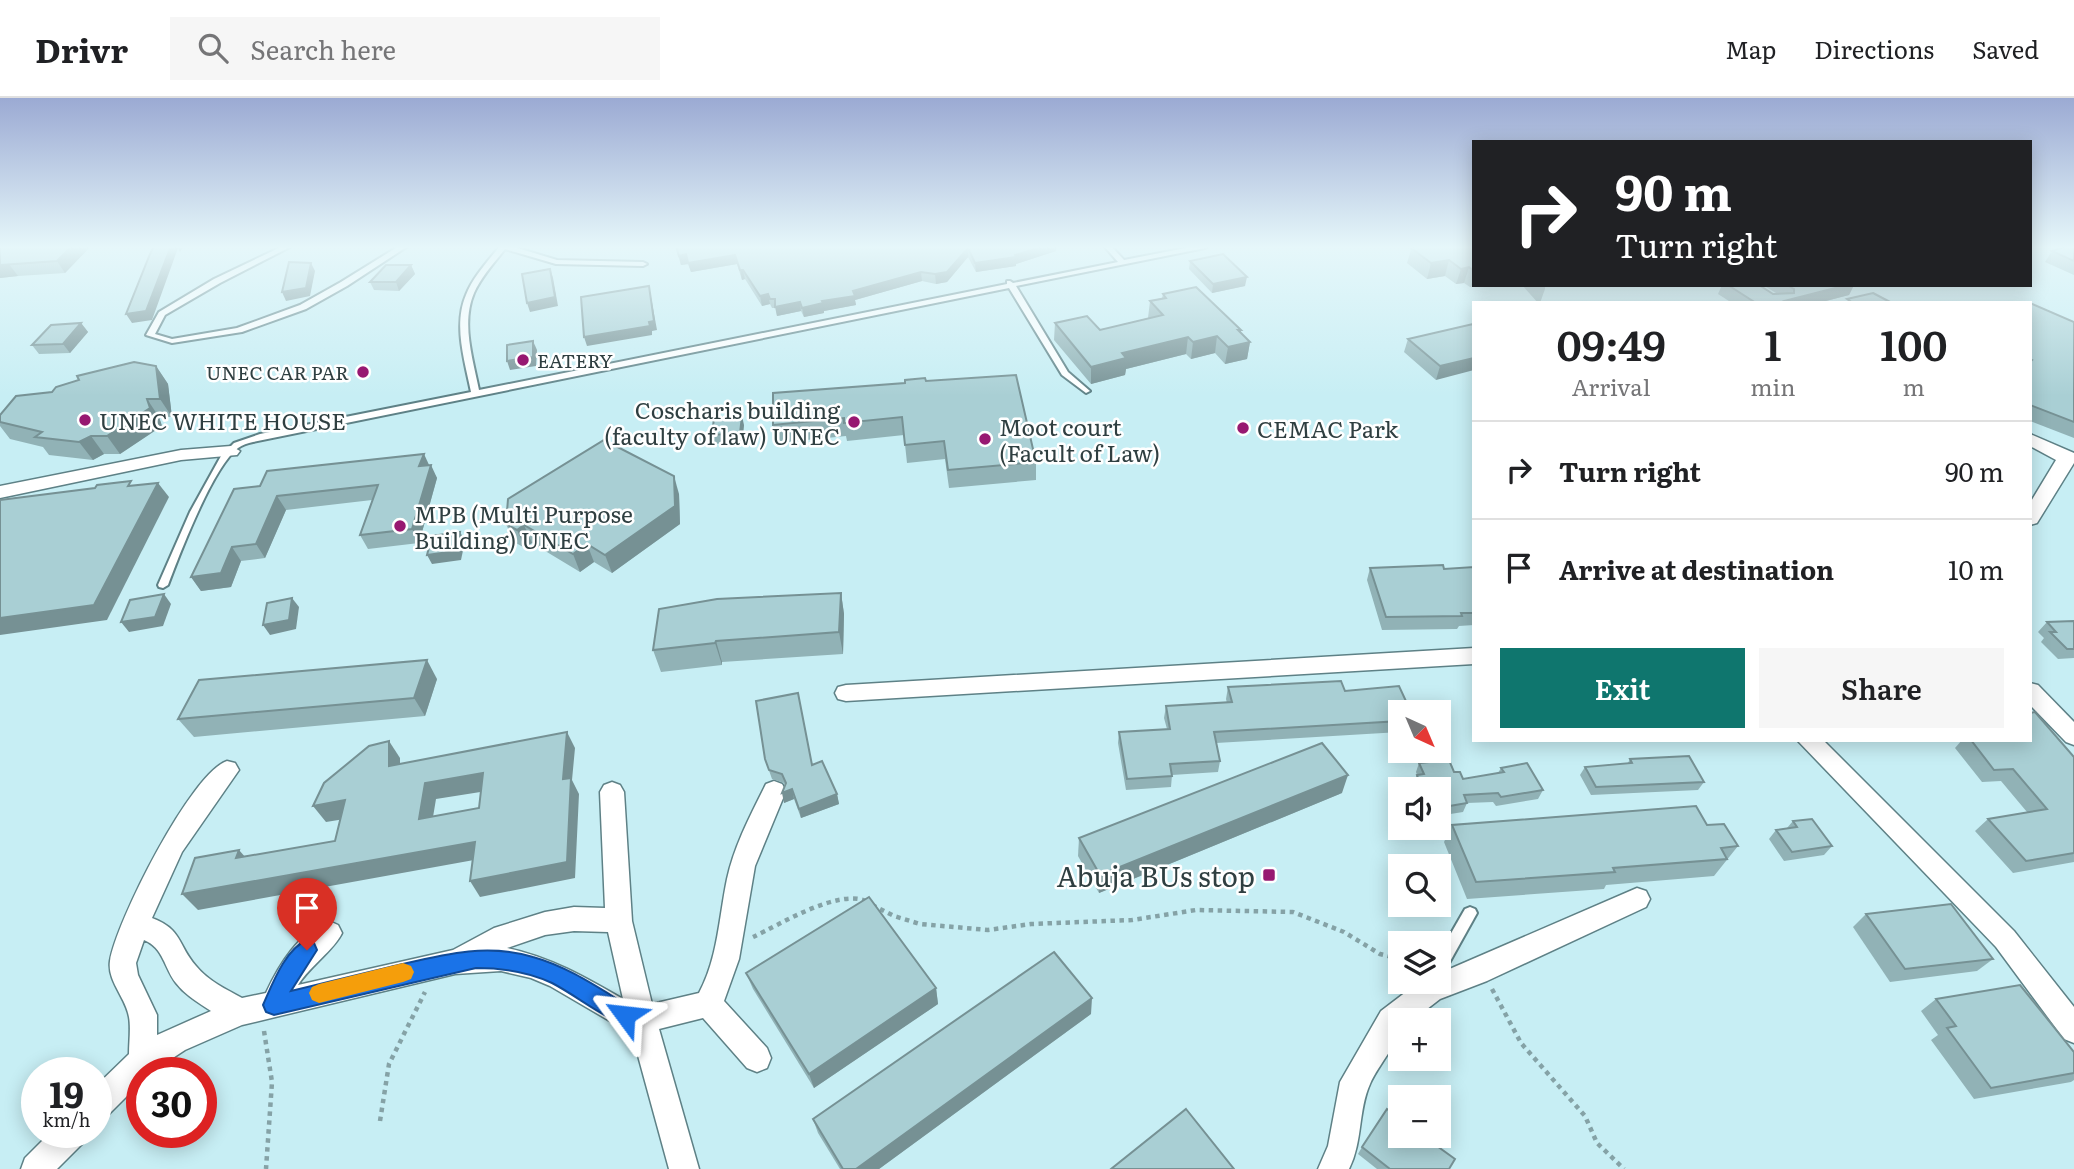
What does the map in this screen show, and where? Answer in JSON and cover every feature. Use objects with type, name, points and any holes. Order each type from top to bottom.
[{"type":"street","points":[[2032,440],[2070,458],[2032,516]]},
{"type":"street","points":[[0,492],[181,455],[231,451]]},
{"type":"street","points":[[846,693],[1472,656]]},
{"type":"street","points":[[2032,693],[2074,736]]},
{"type":"street","points":[[1810,742],[2005,939],[2074,1029]]},
{"type":"street","points":[[143,1057],[144,1015],[125,975],[123,963],[135,926],[181,830],[228,770]]},
{"type":"street","points":[[146,1057],[174,1040],[257,1009],[447,963],[501,959],[533,966],[560,977],[625,1015],[644,1019],[708,1004],[715,993],[728,948],[740,874],[774,790]]},
{"type":"street","points":[[612,792],[619,921],[625,956],[684,1169]]},
{"type":"street","points":[[1451,977],[1477,972],[1637,899]]},
{"type":"street","points":[[447,963],[537,926],[576,919],[619,921]]},
{"type":"street","points":[[135,926],[149,928],[166,937],[192,982],[257,1009]]},
{"type":"street","points":[[257,1009],[307,950],[329,933]]},
{"type":"street","points":[[1334,1169],[1343,1149],[1355,1082],[1391,1020],[1420,994]]},
{"type":"street","points":[[708,1004],[757,1058]]},
{"type":"street","points":[[112,1091],[126,1076]]},
{"type":"street","points":[[36,1169],[56,1148]]},
{"type":"lane","points":[[192,296],[162,314],[150,335],[172,341],[239,330],[303,307],[323,296]]},
{"type":"lane","points":[[470,296],[465,308],[468,348],[477,395]]},
{"type":"lane","points":[[163,585],[173,557],[209,485],[231,451],[260,437],[477,395],[952,296]]},
{"type":"lane","points":[[1017,296],[1065,373],[1086,391]]},
{"type":"lane","points":[[1451,949],[1470,913]]},
{"type":"path","points":[[728,948],[818,906],[856,897],[894,916],[920,924],[988,930],[1031,924],[1132,920],[1196,910],[1293,912],[1344,932],[1388,956]]},
{"type":"path","points":[[380,1121],[390,1064],[447,963]]},
{"type":"path","points":[[1477,972],[1495,993],[1521,1043],[1585,1116],[1597,1143],[1624,1169]]},
{"type":"path","points":[[257,1009],[268,1047],[273,1102],[265,1169]]},
{"type":"building","points":[[133,296],[152,296],[146,311],[126,314]]},
{"type":"building","points":[[526,296],[555,296],[555,297],[527,303]]},
{"type":"building","points":[[650,296],[654,321],[649,322],[650,326],[584,337],[581,297]]},
{"type":"building","points":[[769,296],[855,296],[822,301],[823,303],[802,308],[800,302],[775,307],[775,299],[770,299]]},
{"type":"building","points":[[1164,296],[1205,296],[1250,342],[1228,347],[1217,336],[1193,342],[1188,337],[1122,353],[1126,358],[1091,367],[1055,323],[1087,316],[1100,330],[1163,315],[1150,301],[1166,298]]},
{"type":"building","points":[[1745,296],[1804,296],[1784,301],[1753,301]]},
{"type":"building","points":[[1879,296],[1888,301],[1850,301],[1847,299]]},
{"type":"building","points":[[2032,304],[2074,322],[2074,422],[2032,406]]},
{"type":"building","points":[[81,323],[63,344],[32,345],[51,325]]},
{"type":"building","points":[[1472,324],[1472,358],[1440,366],[1408,339]]},
{"type":"building","points":[[533,341],[533,357],[507,361],[507,345]]},
{"type":"building","points":[[134,362],[156,366],[160,399],[147,399],[150,408],[107,436],[91,436],[79,442],[35,437],[42,432],[0,422],[0,415],[16,396],[52,392],[56,387],[79,380],[77,376]]},
{"type":"building","points":[[1016,375],[1036,462],[948,470],[944,441],[905,445],[902,417],[844,423],[844,418],[773,425],[773,393],[905,383],[905,380],[925,378],[926,381]]},
{"type":"building","points":[[742,416],[740,433],[712,435],[714,418]]},
{"type":"building","points":[[604,440],[674,476],[675,506],[605,555],[587,544],[573,554],[524,525],[517,530],[506,524],[508,499]]},
{"type":"building","points":[[424,454],[419,466],[431,465],[412,529],[360,535],[378,485],[277,496],[256,544],[232,547],[221,573],[191,577],[234,489],[260,486],[267,471]]},
{"type":"building","points":[[131,481],[128,486],[158,483],[94,605],[0,618],[0,500]]},
{"type":"building","points":[[460,532],[456,551],[427,555],[432,536]]},
{"type":"building","points":[[1443,565],[1444,569],[1472,567],[1472,613],[1461,613],[1462,616],[1386,617],[1370,568]]},
{"type":"building","points":[[841,593],[839,632],[716,641],[653,650],[659,609],[717,599]]},
{"type":"building","points":[[164,594],[155,617],[121,622],[130,600]]},
{"type":"building","points":[[292,598],[289,620],[263,625],[267,603]]},
{"type":"building","points":[[2074,621],[2074,649],[2067,649],[2050,632],[2056,632],[2047,622]]},
{"type":"building","points":[[427,660],[414,698],[178,719],[199,680]]},
{"type":"building","points":[[1341,681],[1345,691],[1399,686],[1405,700],[1388,700],[1388,722],[1214,732],[1220,761],[1170,764],[1172,776],[1127,779],[1119,732],[1170,729],[1166,706],[1232,702],[1228,687]]},
{"type":"building","points":[[798,693],[812,765],[822,761],[837,794],[799,809],[792,789],[782,793],[786,783],[782,774],[769,770],[756,701]]},
{"type":"building","points":[[2035,712],[2074,757],[2074,853],[2026,861],[1988,819],[2047,809],[2013,769],[1994,770],[1973,742],[2032,742],[2032,713]]},
{"type":"building","points":[[567,732],[563,779],[571,778],[567,862],[470,881],[475,842],[182,894],[195,858],[239,850],[236,858],[335,841],[345,800],[313,806],[324,783],[369,746],[389,741],[389,766]],"holes":[[[483,773],[479,808],[419,819],[425,783]]]},
{"type":"building","points":[[1322,743],[1348,775],[1100,875],[1079,838]]},
{"type":"building","points":[[1689,756],[1704,782],[1596,787],[1585,767],[1632,763],[1630,759]]},
{"type":"building","points":[[1419,763],[1450,763],[1454,772],[1460,772],[1463,779],[1504,772],[1501,768],[1527,763],[1543,790],[1501,797],[1498,793],[1464,795],[1467,803],[1451,806],[1451,777],[1417,775],[1424,774]]},
{"type":"building","points":[[1696,806],[1707,825],[1724,824],[1738,846],[1721,848],[1727,859],[1613,868],[1615,872],[1476,882],[1452,825]]},
{"type":"building","points":[[1812,819],[1832,846],[1792,852],[1776,830],[1797,827],[1793,821]]},
{"type":"building","points":[[869,897],[936,988],[809,1074],[746,973]]},
{"type":"building","points":[[1951,904],[1993,959],[1905,969],[1866,914]]},
{"type":"building","points":[[1054,952],[1092,998],[856,1169],[843,1169],[813,1119]]},
{"type":"building","points":[[2020,985],[2074,1052],[2074,1073],[1991,1088],[1947,1028],[1956,1026],[1936,999]]},
{"type":"building","points":[[1186,1109],[1234,1169],[1111,1169]]},
{"type":"building","points":[[1387,1109],[1388,1148],[1440,1148],[1455,1159],[1449,1169],[1390,1169],[1362,1147]]},
{"type":"slow traffic","points":[[319,993],[403,972]]},
{"type":"place","name":"EATERY","points":[[523,360]]},
{"type":"place","name":"UNEC CAR PAR","points":[[363,372]]},
{"type":"place","name":"UNEC WHITE HOUSE","points":[[85,420]]},
{"type":"place","name":"Coscharis building (faculty of law) UNEC","points":[[854,422]]},
{"type":"place","name":"CEMAC Park","points":[[1243,428]]},
{"type":"place","name":"Moot court (Facult of Law)","points":[[985,439]]},
{"type":"place","name":"MPB (Multi Purpose Building) UNEC","points":[[400,526]]},
{"type":"place","name":"Abuja BUs stop","points":[[1269,875]]},
{"type":"route","points":[[307,950],[290,971],[274,1005],[399,973],[476,958],[501,959],[533,966],[560,977],[625,1015]]}]
